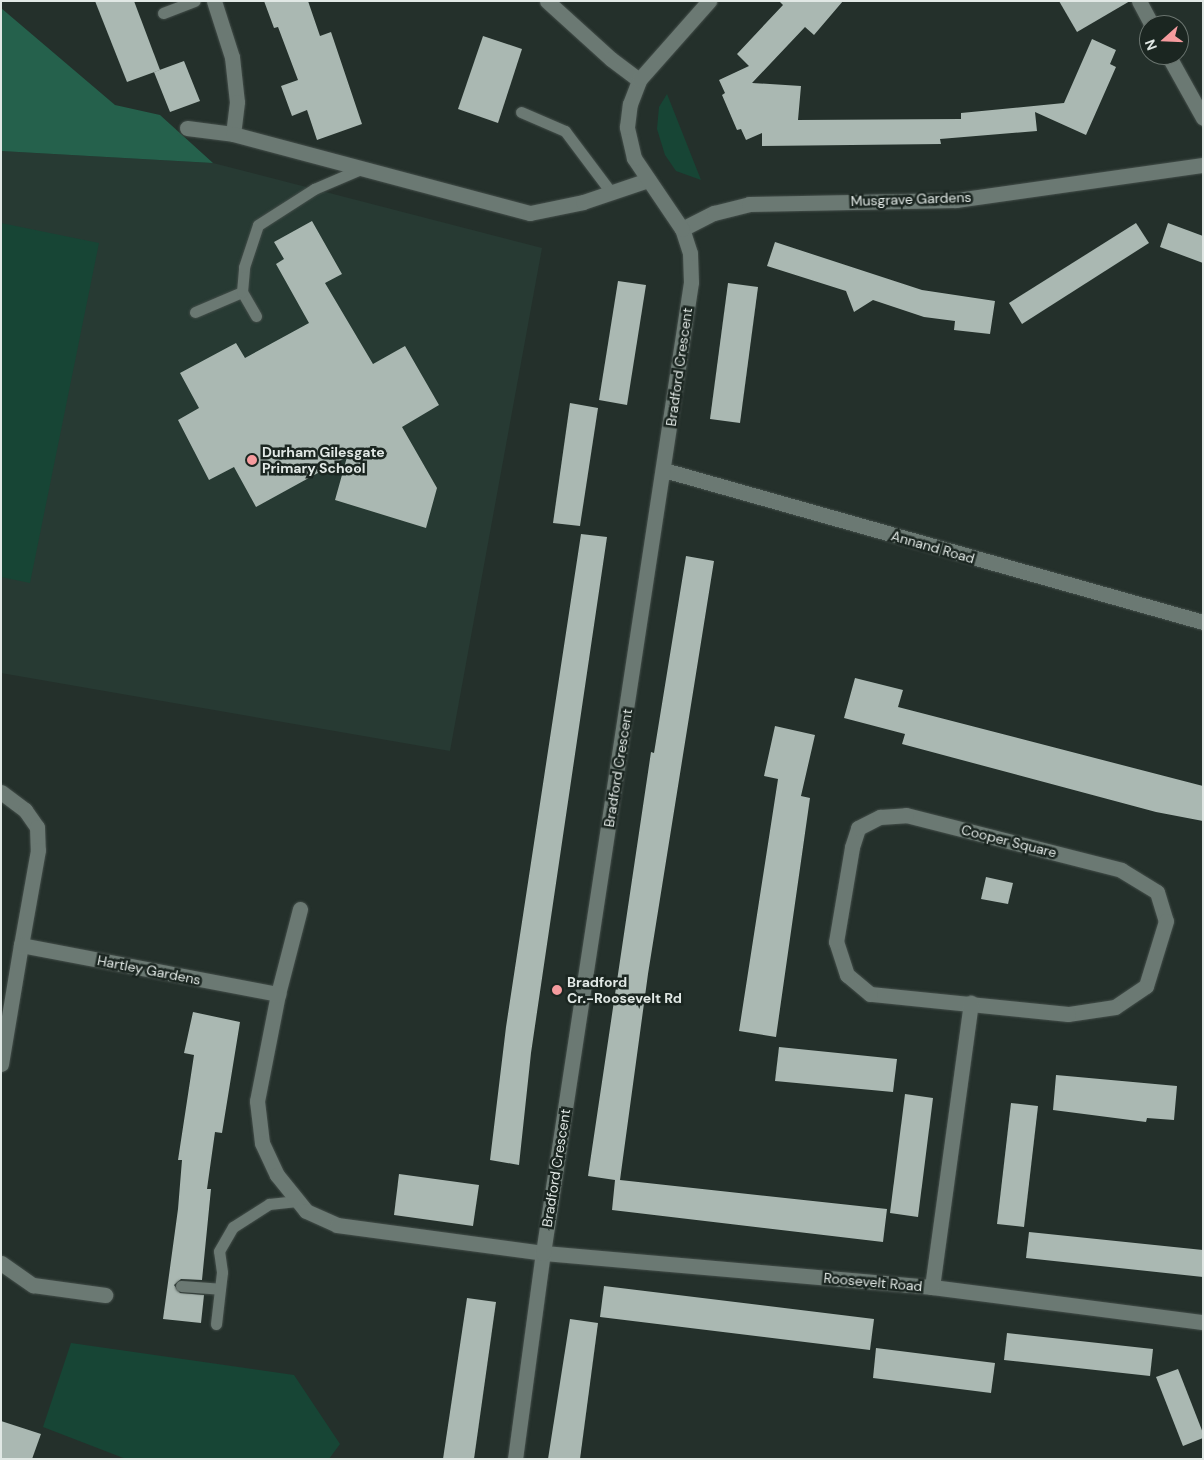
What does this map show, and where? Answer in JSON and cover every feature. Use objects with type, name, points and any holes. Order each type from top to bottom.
[{"type":"street","points":[[214,1],[232,57],[237,102],[233,134]]},
{"type":"street","points":[[547,1],[611,59],[639,80]]},
{"type":"street","points":[[682,229],[634,158],[627,127],[630,104],[639,80],[709,1]]},
{"type":"street","points":[[1139,1],[1147,15]]},
{"type":"street","points":[[1174,65],[1203,118]]},
{"type":"street","points":[[186,128],[233,134],[530,213],[583,202],[648,180]]},
{"type":"street","name":"Musgrave Gardens","points":[[682,229],[714,213],[749,204],[956,200],[1203,165]]},
{"type":"street","name":"Bradford Crescent","points":[[514,1459],[543,1253],[664,470],[691,282],[690,253],[682,229]]},
{"type":"street","name":"Annand Road","points":[[664,470],[1203,622]]},
{"type":"street","points":[[1,792],[26,810],[37,827],[38,850],[1,1064]]},
{"type":"street","name":"Cooper Square","points":[[906,815],[1121,870],[1157,892],[1166,921],[1146,986],[1115,1007],[1068,1014],[971,1003],[870,994],[847,975],[836,942],[852,847],[858,828],[880,817],[906,815]]},
{"type":"street","points":[[300,909],[278,994],[257,1101],[262,1143],[277,1175],[297,1202],[306,1210],[337,1225],[543,1253]]},
{"type":"street","name":"Hartley Gardens","points":[[21,945],[278,994]]},
{"type":"street","points":[[932,1288],[971,1003]]},
{"type":"street","name":"Roosevelt Road","points":[[543,1253],[932,1288],[1203,1322]]},
{"type":"street","points":[[1,1264],[33,1285],[104,1295]]},
{"type":"lane","points":[[162,13],[194,1]]},
{"type":"lane","points":[[521,112],[566,131],[610,192]]},
{"type":"lane","points":[[256,316],[242,292],[244,267],[258,224],[314,189],[363,168]]},
{"type":"lane","points":[[195,312],[242,292]]},
{"type":"lane","points":[[216,1324],[222,1272],[219,1251],[232,1226],[269,1204],[297,1202]]},
{"type":"lane","points":[[181,1286],[220,1289]]},
{"type":"shaded area","name":"Durham Gilesgate Primary School","points":[[1,151],[213,163],[542,248],[450,751],[1,673]]},
{"type":"green space","points":[[1,8],[115,105],[160,115],[213,163],[1,151]]},
{"type":"green space","points":[[667,94],[701,180],[676,171],[665,155],[657,129],[659,107]]},
{"type":"green space","points":[[1,223],[99,243],[30,583],[1,577]]},
{"type":"green space","points":[[71,1343],[294,1375],[340,1444],[329,1459],[126,1459],[43,1427]]},
{"type":"building","points":[[95,1],[134,1],[160,70],[127,82]]},
{"type":"building","points":[[264,1],[308,1],[320,36],[331,32],[362,124],[317,140],[307,110],[292,116],[281,86],[298,80],[278,27],[274,28]]},
{"type":"building","points":[[779,1],[843,1],[814,35],[805,27],[752,83],[801,86],[798,120],[961,119],[961,113],[1064,103],[1092,39],[1116,50],[1110,64],[1116,67],[1086,135],[1035,112],[1037,131],[940,139],[941,144],[762,146],[762,133],[746,140],[741,129],[737,130],[722,95],[725,93],[719,80],[749,66],[737,54],[783,5]]},
{"type":"building","points":[[1059,1],[1130,1],[1077,32]]},
{"type":"building","points":[[483,36],[522,49],[498,123],[458,109]]},
{"type":"building","points":[[184,61],[200,101],[170,112],[154,72]]},
{"type":"building","points":[[312,221],[342,274],[325,283],[373,364],[405,346],[439,405],[402,427],[437,488],[426,528],[335,500],[347,457],[256,507],[234,467],[209,480],[178,420],[199,408],[180,373],[236,343],[245,358],[309,323],[276,264],[284,259],[274,242]]},
{"type":"building","points":[[1136,223],[1149,243],[1022,324],[1009,303]]},
{"type":"building","points":[[1168,223],[1203,236],[1203,263],[1160,247]]},
{"type":"building","points":[[775,242],[922,290],[995,301],[990,334],[954,330],[955,321],[924,317],[873,300],[854,312],[846,291],[767,266]]},
{"type":"building","points":[[618,281],[646,285],[627,405],[599,400]]},
{"type":"building","points":[[728,283],[758,287],[740,423],[710,419]]},
{"type":"building","points":[[570,403],[598,408],[580,526],[553,523]]},
{"type":"building","points":[[581,534],[607,537],[531,1053],[519,1165],[490,1160],[506,1027]]},
{"type":"building","points":[[686,556],[714,561],[648,974],[620,1180],[887,1209],[883,1242],[612,1210],[615,1180],[588,1176],[651,752],[654,753]]},
{"type":"building","points":[[855,678],[903,690],[898,707],[1203,786],[1203,821],[1156,812],[902,744],[905,734],[844,718]]},
{"type":"building","points":[[775,726],[815,735],[801,796],[810,798],[776,1037],[739,1031],[778,779],[764,776]]},
{"type":"building","points":[[986,877],[1013,883],[1008,904],[981,899]]},
{"type":"building","points":[[193,1012],[240,1022],[222,1133],[215,1132],[207,1189],[211,1189],[202,1280],[181,1279],[174,1285],[180,1293],[204,1295],[201,1323],[163,1319],[178,1209],[182,1160],[178,1160],[194,1055],[184,1053]]},
{"type":"building","points":[[779,1047],[897,1059],[893,1092],[775,1081]]},
{"type":"building","points":[[1056,1075],[1177,1086],[1174,1120],[1147,1118],[1146,1122],[1053,1110]]},
{"type":"building","points":[[905,1094],[933,1098],[918,1217],[890,1213]]},
{"type":"building","points":[[1011,1103],[1038,1106],[1024,1227],[997,1224]]},
{"type":"building","points":[[399,1174],[479,1185],[473,1226],[394,1215]]},
{"type":"building","points":[[1029,1232],[1203,1250],[1203,1277],[1026,1258]]},
{"type":"building","points":[[604,1286],[874,1319],[870,1350],[600,1317]]},
{"type":"building","points":[[467,1298],[496,1302],[474,1459],[443,1459]]},
{"type":"building","points":[[570,1319],[598,1323],[580,1459],[548,1459]]},
{"type":"building","points":[[1007,1333],[1153,1349],[1150,1376],[1004,1360]]},
{"type":"building","points":[[876,1348],[995,1363],[991,1393],[873,1378]]},
{"type":"building","points":[[1178,1369],[1203,1433],[1203,1438],[1183,1446],[1156,1377]]},
{"type":"building","points":[[1,1421],[41,1434],[32,1459],[1,1459]]},
{"type":"place","name":"Durham Gilesgate Primary School","points":[[252,460]]},
{"type":"place","name":"Bradford Cr.-Roosevelt Rd","points":[[557,990]]}]
